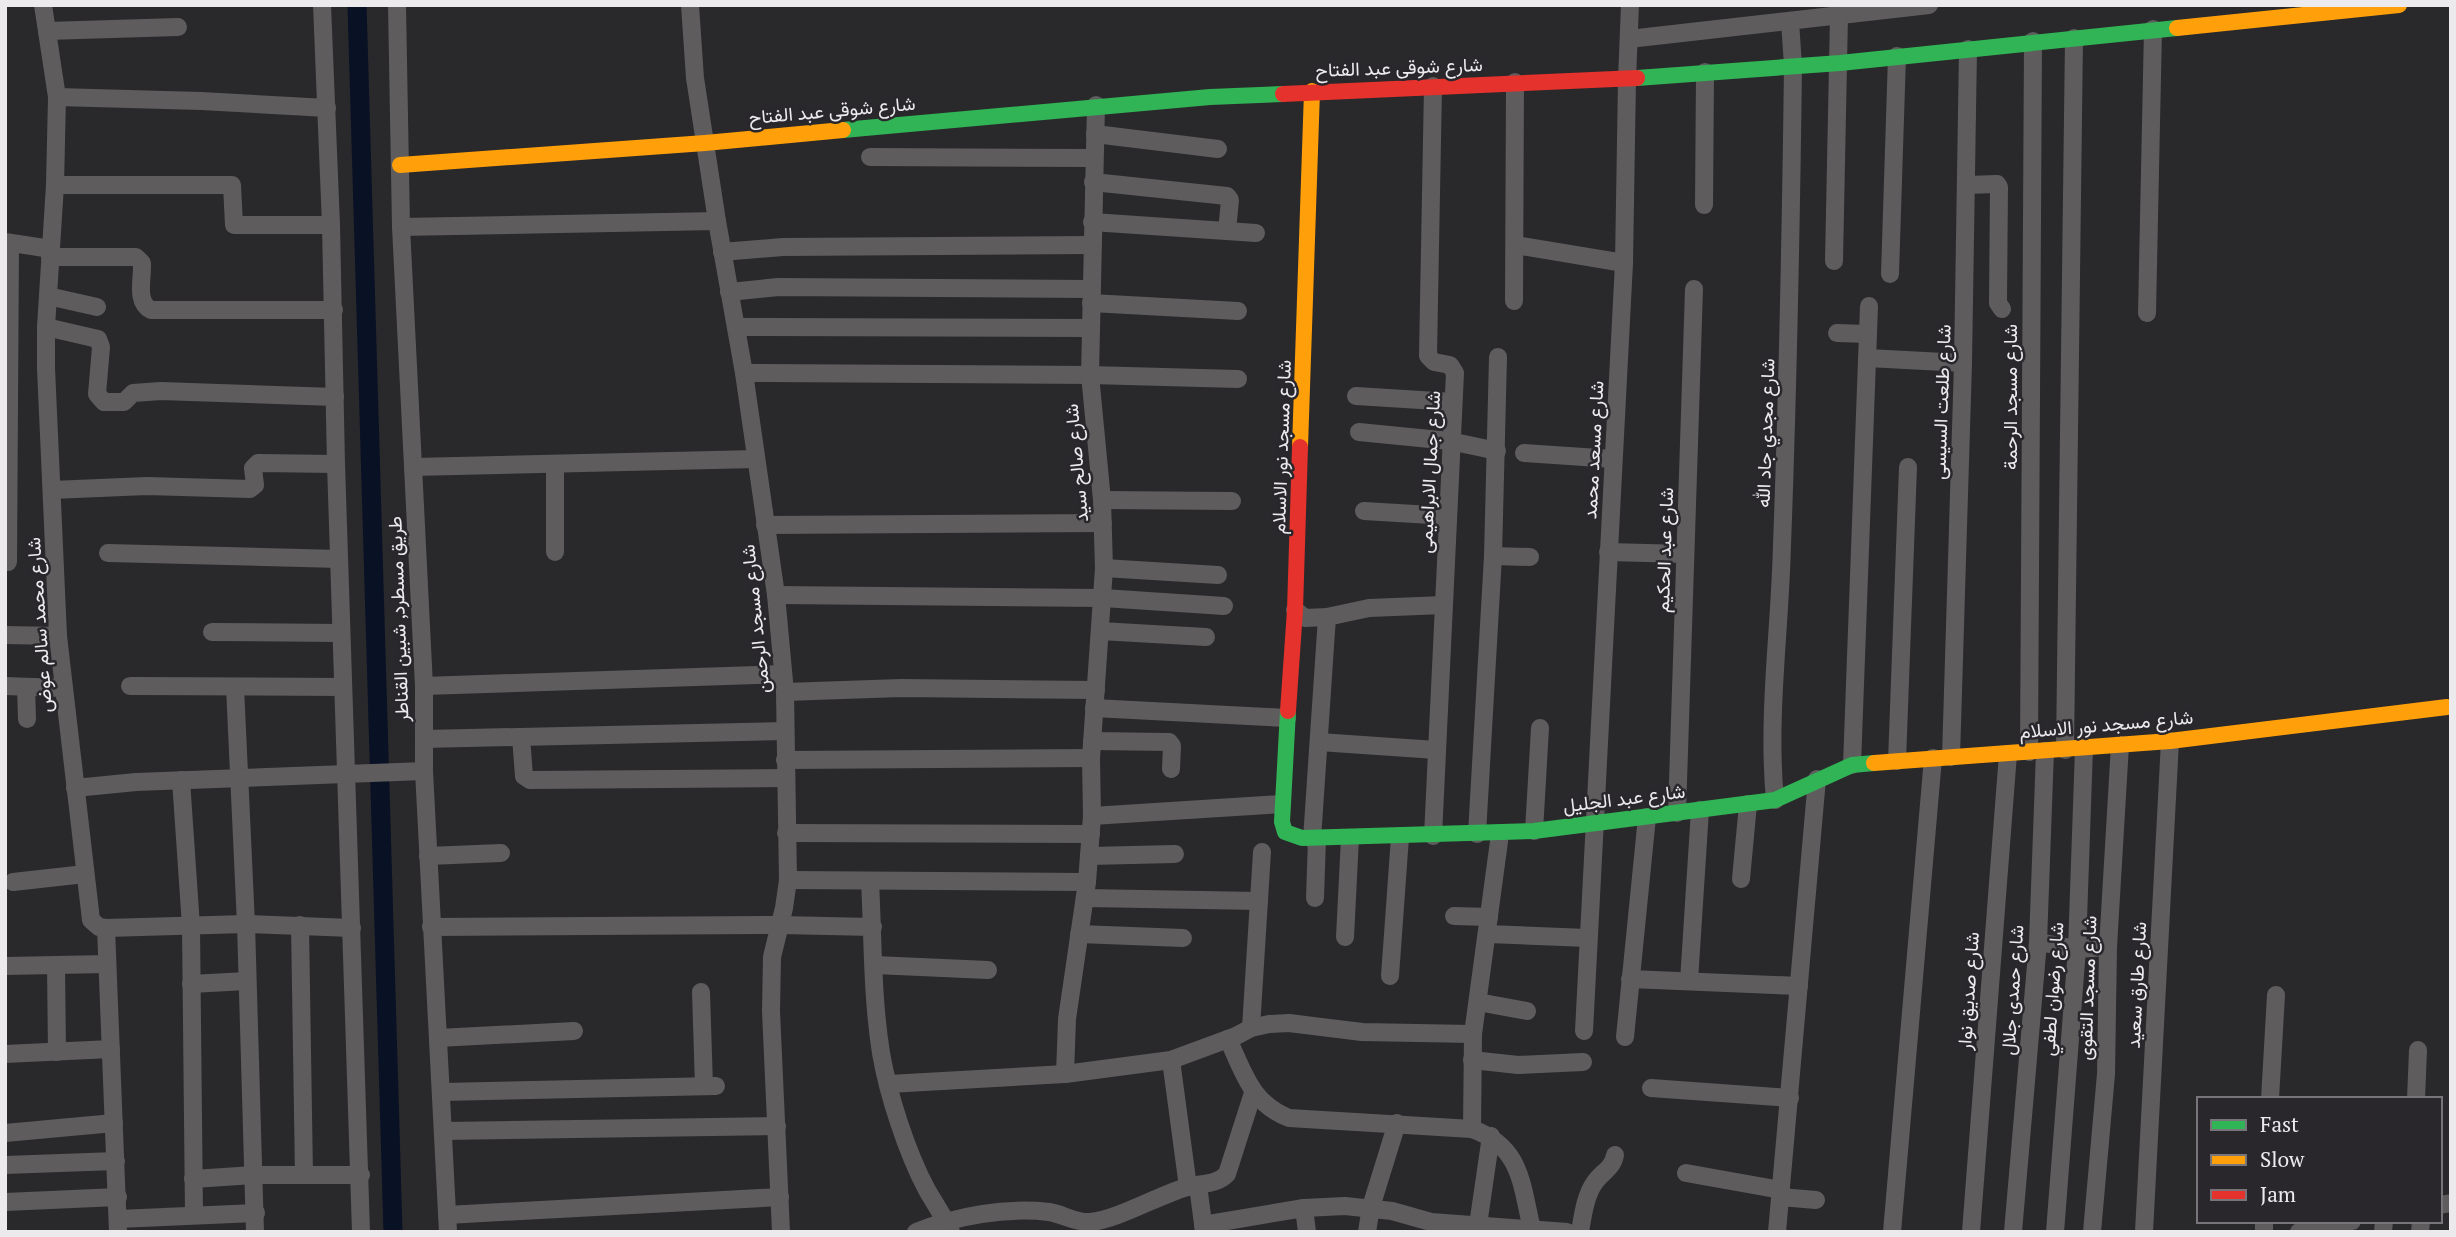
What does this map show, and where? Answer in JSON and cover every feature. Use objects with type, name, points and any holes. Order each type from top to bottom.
[{"type":"street","name":"شارع محمد سالم عوض","points":[[43,5],[57,97],[46,368],[58,636],[91,920],[99,927],[106,928]]},
{"type":"street","points":[[322,5],[334,310],[343,687],[354,775],[352,928],[361,1232]]},
{"type":"street","name":"طريق مسطرد, شبين القناطر","points":[[397,5],[401,227],[424,686],[424,771],[431,927],[448,1223]]},
{"type":"street","name":"شارع مسجد الرحمن","points":[[690,5],[695,78],[744,373],[776,595],[785,692],[788,880],[772,957],[771,1011],[781,1232]]},
{"type":"street","name":"شارع مسعد محمد","points":[[1584,1031],[1624,263],[1630,5]]},
{"type":"street","points":[[1629,39],[1930,5]]},
{"type":"street","name":"شارع شوقى عبد الفتاح","points":[[400,165],[705,143],[1096,105],[1312,91],[1627,79],[1793,66],[2399,5]]},
{"type":"street","points":[[1835,261],[1839,16]]},
{"type":"street","name":"شارع مجدي جاد الله","points":[[1775,800],[1772,770],[1773,713],[1788,395],[1793,66],[1790,21]]},
{"type":"street","points":[[47,31],[177,27]]},
{"type":"street","points":[[2147,313],[2153,29]]},
{"type":"street","points":[[2065,750],[2074,37]]},
{"type":"street","name":"شارع مسجد الرحمة","points":[[2033,41],[2037,752]]},
{"type":"street","name":"شارع طلعت السيسى","points":[[1892,1232],[1942,758],[1963,363],[1968,49]]},
{"type":"street","points":[[1890,274],[1897,57]]},
{"type":"street","points":[[1704,205],[1705,72]]},
{"type":"street","points":[[1514,301],[1515,82]]},
{"type":"street","name":"شارع جمال الابراهيمى","points":[[1433,86],[1428,356],[1430,360],[1446,363],[1453,369],[1433,836]]},
{"type":"street","name":"شارع مسجد نور الاسلام","points":[[1312,91],[1295,610],[1282,830],[1290,838],[1315,839]]},
{"type":"street","points":[[57,97],[327,108]]},
{"type":"street","name":"شارع صالح سيد","points":[[1065,1074],[1068,1019],[1087,890],[1091,825],[1091,750],[1104,568],[1102,500],[1090,375],[1096,105]]},
{"type":"street","points":[[1095,134],[1218,149]]},
{"type":"street","points":[[870,157],[1094,158]]},
{"type":"street","points":[[1093,182],[1227,195],[1230,200],[1227,231]]},
{"type":"street","points":[[1966,185],[1997,184],[1999,187],[1998,303],[2002,309]]},
{"type":"street","points":[[55,185],[233,185],[235,225],[331,225]]},
{"type":"street","points":[[401,227],[717,221]]},
{"type":"street","points":[[1092,222],[1256,233]]},
{"type":"street","points":[[8,562],[7,242],[50,253],[136,257],[142,263],[141,295],[145,307],[162,311],[334,310]]},
{"type":"street","points":[[722,252],[783,247],[1091,245]]},
{"type":"street","points":[[1515,245],[1624,263]]},
{"type":"street","points":[[729,292],[778,287],[1091,296],[1238,311]]},
{"type":"street","name":"شارع عبد الحكيم","points":[[1677,813],[1694,289]]},
{"type":"street","points":[[48,296],[97,307]]},
{"type":"street","points":[[1852,765],[1869,306]]},
{"type":"street","points":[[46,327],[100,341],[97,394],[101,401],[124,402],[132,393],[161,391],[335,397]]},
{"type":"street","points":[[736,327],[1090,328]]},
{"type":"street","points":[[1837,333],[1868,334]]},
{"type":"street","points":[[1477,834],[1493,556],[1498,357]]},
{"type":"street","points":[[1867,358],[1963,363]]},
{"type":"street","points":[[744,373],[1090,375],[1238,379]]},
{"type":"street","points":[[1356,396],[1453,402]]},
{"type":"street","points":[[1359,432],[1451,441],[1497,451]]},
{"type":"street","points":[[1524,453],[1613,459]]},
{"type":"street","points":[[413,467],[756,460]]},
{"type":"street","points":[[52,490],[147,486],[250,489],[255,485],[253,468],[256,463],[336,464]]},
{"type":"street","points":[[555,464],[555,552]]},
{"type":"street","points":[[1898,761],[1908,467]]},
{"type":"street","points":[[1102,500],[1232,501]]},
{"type":"street","points":[[1364,511],[1448,516]]},
{"type":"street","points":[[765,525],[1103,523]]},
{"type":"street","points":[[1608,552],[1685,554]]},
{"type":"street","points":[[108,553],[339,559]]},
{"type":"street","points":[[1493,556],[1530,557]]},
{"type":"street","points":[[1104,568],[1218,575]]},
{"type":"street","points":[[776,595],[1102,598],[1224,606]]},
{"type":"street","points":[[1295,610],[1305,618],[1327,617],[1369,608],[1444,605]]},
{"type":"street","points":[[1315,898],[1319,743],[1327,617]]},
{"type":"street","points":[[1100,631],[1206,636]]},
{"type":"street","points":[[212,632],[341,633]]},
{"type":"street","points":[[5,635],[58,636]]},
{"type":"street","points":[[424,686],[783,674]]},
{"type":"street","points":[[130,686],[343,687]]},
{"type":"street","points":[[5,687],[62,688]]},
{"type":"street","points":[[26,687],[27,719]]},
{"type":"street","points":[[235,687],[246,923],[255,1232]]},
{"type":"street","points":[[785,692],[901,688],[1095,699],[1287,718]]},
{"type":"street","name":"شارع مسجد نور الاسلام","points":[[1775,800],[1852,765],[2170,741],[2447,707]]},
{"type":"street","points":[[1534,831],[1540,728]]},
{"type":"street","points":[[424,739],[785,731]]},
{"type":"street","points":[[521,737],[524,776],[530,780],[785,769],[1170,743],[1171,769]]},
{"type":"street","name":"شارع طارق سعيد","points":[[2144,1232],[2170,741]]},
{"type":"street","points":[[1319,743],[1436,750]]},
{"type":"street","name":"شارع مسجد التقوى","points":[[2092,1232],[2106,1074],[2108,947],[2120,745]]},
{"type":"street","name":"شارع رضوان لطفي","points":[[2055,1232],[2077,949],[2084,748]]},
{"type":"street","name":"شارع حمدى جلال","points":[[2013,1232],[2038,942],[2037,752]]},
{"type":"street","name":"شارع صديق نوار","points":[[1970,1232],[2008,754]]},
{"type":"street","points":[[75,788],[181,780],[424,771]]},
{"type":"street","points":[[1777,1232],[1817,779]]},
{"type":"street","points":[[181,780],[191,926],[194,1215]]},
{"type":"street","name":"شارع عبد الجليل","points":[[1315,839],[1500,834],[1775,800]]},
{"type":"street","points":[[786,832],[1091,825],[1282,804]]},
{"type":"street","points":[[1741,878],[1748,804]]},
{"type":"street","points":[[1689,981],[1700,810]]},
{"type":"street","points":[[1625,1037],[1647,817]]},
{"type":"street","points":[[1472,1129],[1473,1034],[1500,834]]},
{"type":"street","points":[[1390,976],[1399,837]]},
{"type":"street","points":[[1345,937],[1350,838]]},
{"type":"street","points":[[1251,1028],[1262,852]]},
{"type":"street","points":[[428,856],[501,853]]},
{"type":"street","points":[[1089,856],[1175,854]]},
{"type":"street","points":[[13,882],[85,874]]},
{"type":"street","points":[[788,880],[1087,890],[1259,901]]},
{"type":"street","points":[[870,881],[881,1054],[913,1159],[949,1227]]},
{"type":"street","points":[[1454,916],[1488,925],[1588,938]]},
{"type":"street","points":[[256,1213],[194,1215],[118,1225],[106,928],[246,923],[352,928]]},
{"type":"street","points":[[300,925],[304,1175]]},
{"type":"street","points":[[431,927],[873,926]]},
{"type":"street","points":[[1079,934],[1183,938]]},
{"type":"street","points":[[2038,942],[2077,949],[2108,947]]},
{"type":"street","points":[[5,966],[107,964]]},
{"type":"street","points":[[55,965],[57,1052]]},
{"type":"street","points":[[874,965],[988,970]]},
{"type":"street","points":[[1630,979],[1799,986]]},
{"type":"street","points":[[191,984],[247,981]]},
{"type":"street","points":[[442,1092],[710,1086],[701,992]]},
{"type":"street","points":[[2270,1097],[2276,995]]},
{"type":"street","points":[[1478,1002],[1528,1011]]},
{"type":"street","points":[[889,1084],[1065,1074],[1171,1060],[1251,1028],[1269,1024],[1289,1023],[1362,1032],[1473,1034]]},
{"type":"street","points":[[438,1038],[574,1031]]},
{"type":"street","points":[[1228,1039],[1254,1093],[1276,1113],[1289,1118],[1472,1129],[1491,1136],[1511,1155],[1519,1170],[1532,1229]]},
{"type":"street","points":[[5,1055],[111,1049]]},
{"type":"street","points":[[2416,1097],[2418,1050]]},
{"type":"street","points":[[1171,1060],[1203,1228],[1304,1208],[1371,1207],[1432,1227],[1478,1225],[1567,1232]]},
{"type":"street","points":[[1472,1060],[1518,1065],[1583,1062]]},
{"type":"street","points":[[1651,1088],[1790,1098]]},
{"type":"street","points":[[916,1232],[1005,1213],[1050,1212],[1068,1225],[1089,1227],[1193,1186],[1222,1179],[1227,1174],[1254,1093]]},
{"type":"street","points":[[5,1133],[114,1123]]},
{"type":"street","points":[[1367,1232],[1371,1207],[1397,1123]]},
{"type":"street","points":[[444,1131],[777,1126]]},
{"type":"street","points":[[1478,1225],[1491,1136]]},
{"type":"street","points":[[1580,1232],[1586,1200],[1594,1183],[1610,1167],[1615,1155]]},
{"type":"street","points":[[5,1165],[116,1161]]},
{"type":"street","points":[[1686,1173],[1816,1200]]},
{"type":"street","points":[[194,1178],[361,1175]]},
{"type":"street","points":[[5,1202],[118,1197]]},
{"type":"street","points":[[448,1223],[780,1197]]},
{"type":"street","points":[[1304,1208],[1307,1232]]},
{"type":"street","points":[[2300,1232],[2333,1228]]},
{"type":"waterway","points":[[357,5],[393,1232]]},
{"type":"traffic: fast","points":[[1637,78],[1840,63],[2177,28]]},
{"type":"traffic: fast","points":[[843,130],[1210,97],[1283,94]]},
{"type":"traffic: fast","points":[[1288,711],[1282,822],[1285,832],[1302,838],[1534,831],[1775,800],[1852,765],[1874,763]]},
{"type":"traffic: slow","points":[[2177,28],[2399,5]]},
{"type":"traffic: slow","points":[[1300,447],[1312,91]]},
{"type":"traffic: slow","points":[[400,165],[843,130]]},
{"type":"traffic: slow","points":[[1874,763],[2170,741],[2447,707]]},
{"type":"traffic: jam","points":[[1283,94],[1637,78]]},
{"type":"traffic: jam","points":[[1288,711],[1295,610],[1300,447]]}]
